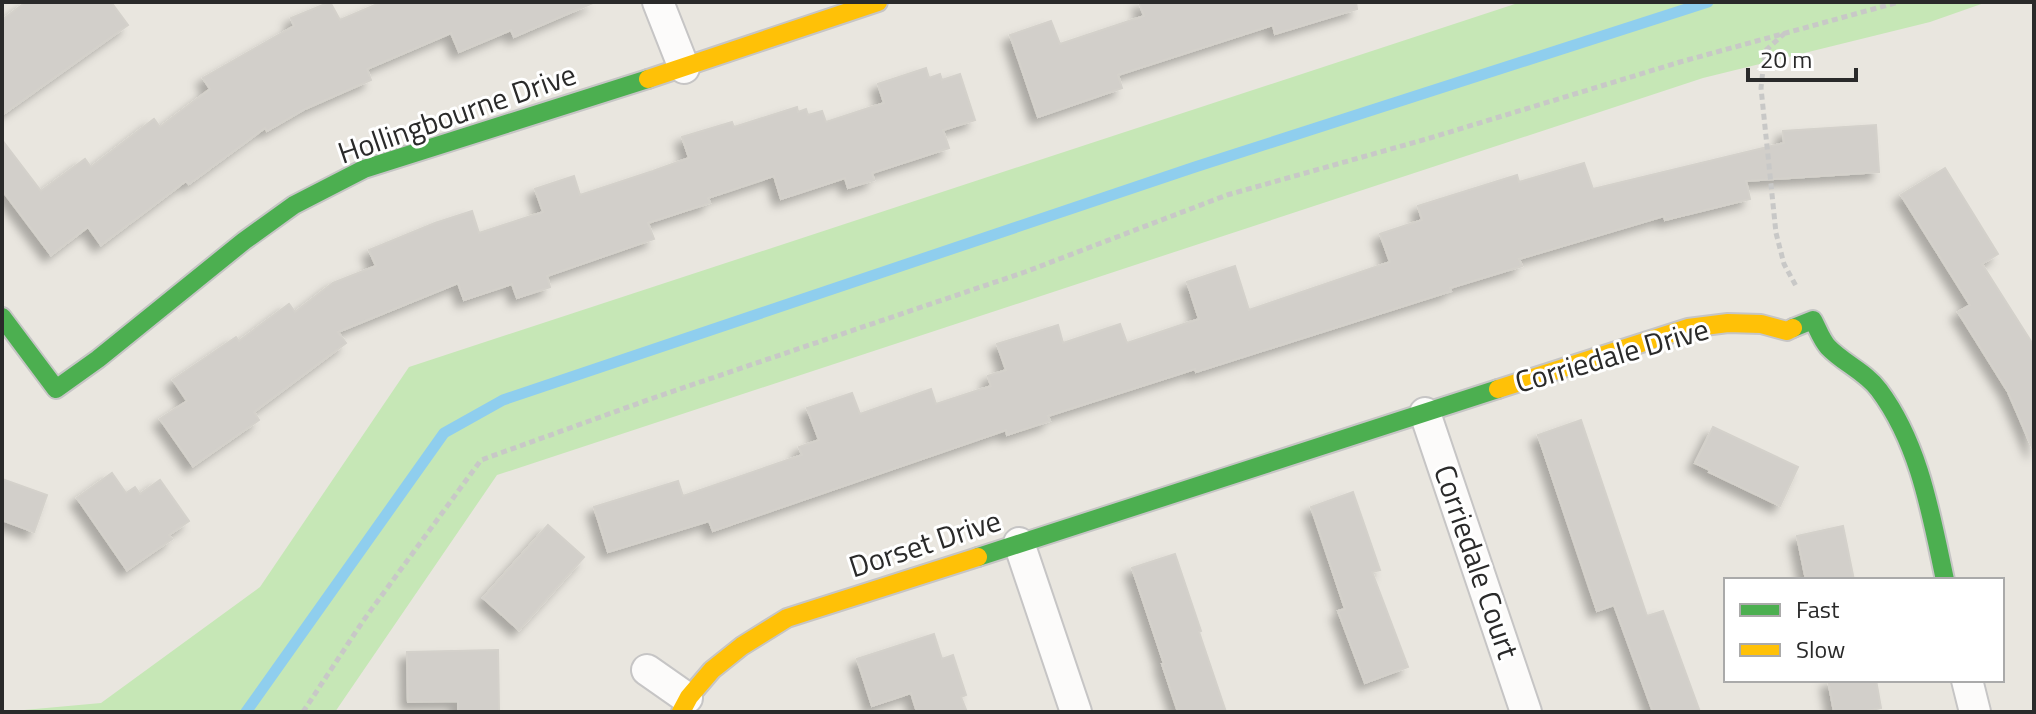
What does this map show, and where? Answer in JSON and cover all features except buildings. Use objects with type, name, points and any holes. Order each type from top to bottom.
[{"type":"street","points":[[658,2],[684,68]]},
{"type":"street","name":"Hollingbourne Drive","points":[[2,317],[56,389],[294,205],[364,169],[684,68],[878,2]]},
{"type":"street","points":[[1813,320],[1825,344],[1876,386],[1900,419],[1919,468],[1945,578]]},
{"type":"street","name":"Corriedale Drive","points":[[1216,480],[1688,328],[1728,323],[1761,324],[1787,331],[1813,320]]},
{"type":"street","name":"Corriedale Court","points":[[1425,413],[1526,712]]},
{"type":"street","name":"Dorset Drive","points":[[684,705],[718,666],[747,641],[787,618],[1216,480]]},
{"type":"street","points":[[1019,543],[1076,712]]},
{"type":"street","points":[[647,670],[684,705]]},
{"type":"street","points":[[1968,682],[1975,712]]},
{"type":"path","points":[[303,712],[363,621],[481,460],[643,401],[1025,272],[1227,195],[1899,2]]},
{"type":"path","points":[[1786,32],[1765,51],[1761,88],[1776,233],[1784,264],[1813,320]]},
{"type":"green space","points":[[1521,2],[1987,2],[1930,22],[1703,78],[497,475],[335,712],[2,712],[101,703],[260,587],[409,367]]},
{"type":"waterway","points":[[246,712],[444,433],[503,400],[1195,167],[1708,2]]},
{"type":"traffic: fast","points":[[2,317],[56,389],[294,205],[364,169],[648,79]]},
{"type":"traffic: fast","points":[[1793,328],[1813,320],[1828,347],[1874,384],[1893,411],[1922,481],[1945,578]]},
{"type":"traffic: fast","points":[[978,557],[1498,389]]},
{"type":"traffic: slow","points":[[648,79],[878,2]]},
{"type":"traffic: slow","points":[[1498,389],[1688,328],[1728,323],[1761,324],[1787,331],[1793,328]]},
{"type":"traffic: slow","points":[[681,712],[689,697],[712,670],[742,646],[787,618],[978,557]]}]
